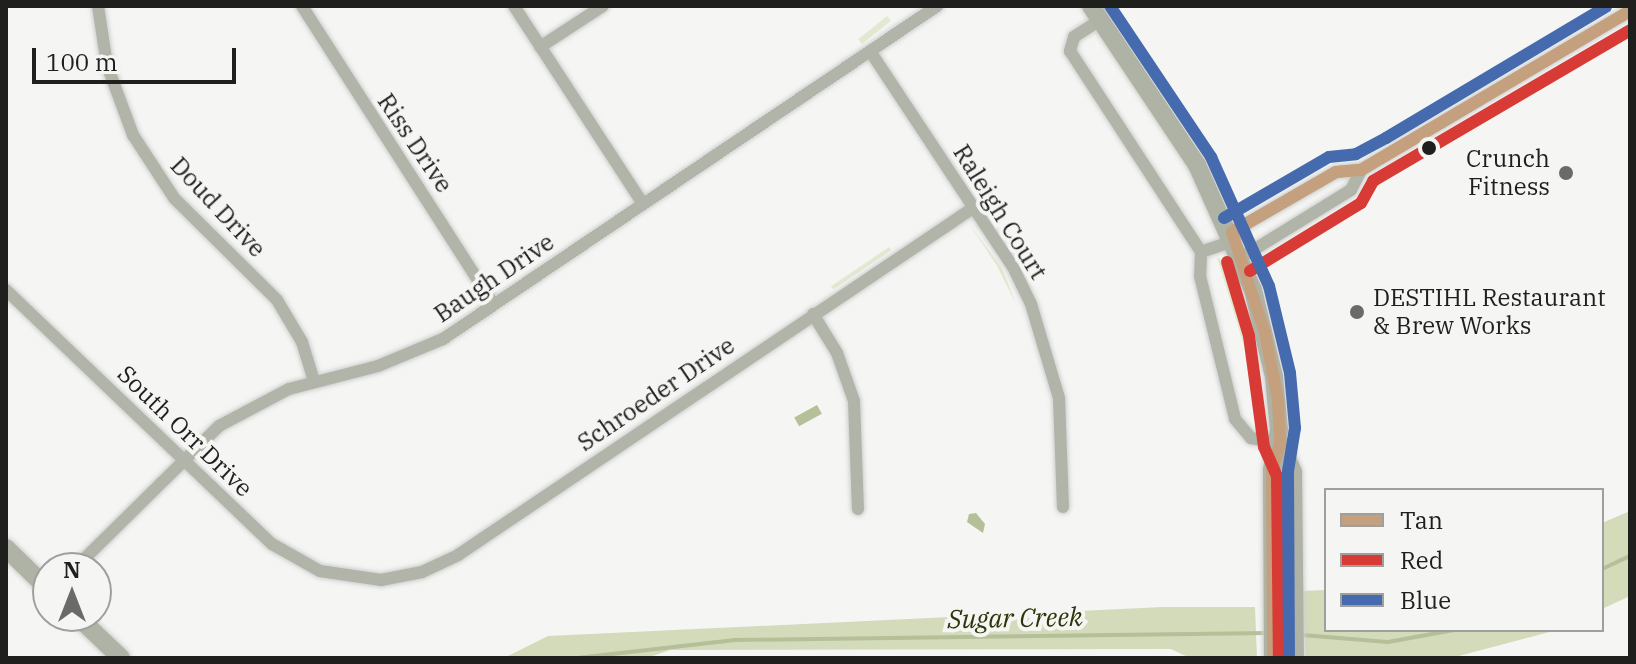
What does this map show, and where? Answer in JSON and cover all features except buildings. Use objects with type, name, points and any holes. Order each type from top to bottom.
[{"type":"main road","points":[[1096,13],[1189,151],[1236,243],[1265,333],[1280,443],[1293,472],[1295,658]]},
{"type":"main road","points":[[1273,658],[1272,470],[1280,443]]},
{"type":"main road","points":[[6,548],[32,573]]},
{"type":"main road","points":[[94,632],[121,658]]},
{"type":"street","name":"Doud Drive","points":[[98,6],[107,65],[133,135],[180,205],[277,300],[302,342],[314,381]]},
{"type":"street","name":"Riss Drive","points":[[302,6],[493,304]]},
{"type":"street","points":[[514,6],[643,204]]},
{"type":"street","points":[[540,47],[603,6]]},
{"type":"street","name":"Baugh Drive","points":[[91,552],[181,459],[247,408],[314,381],[425,349],[937,6]]},
{"type":"street","points":[[1236,243],[1336,172],[1361,170],[1630,11]]},
{"type":"street","points":[[1096,13],[1074,37],[1070,51],[1201,252],[1200,276],[1235,419],[1251,438],[1280,443]]},
{"type":"street","name":"Raleigh Court","points":[[870,51],[1020,279],[1049,354],[1059,398],[1063,507]]},
{"type":"street","points":[[1201,252],[1236,243],[1351,190],[1361,170]]},
{"type":"street","name":"Schroeder Drive","points":[[350,579],[397,578],[458,555],[973,208]]},
{"type":"street","name":"South Orr Drive","points":[[6,290],[272,544],[305,565],[350,579]]},
{"type":"street","points":[[813,314],[837,353],[854,401],[858,509]]},
{"type":"shaded area","points":[[887,16],[891,21],[862,44],[858,39]]},
{"type":"shaded area","points":[[970,225],[1002,268],[1016,304],[997,266]]},
{"type":"shaded area","points":[[889,247],[891,250],[833,289],[831,286]]},
{"type":"shaded area","points":[[1217,257],[1228,265],[1252,343],[1264,421],[1264,428],[1257,431],[1244,346]]},
{"type":"shaded area","points":[[817,405],[822,414],[799,426],[794,418]]},
{"type":"shaded area","points":[[1630,511],[1630,596],[1604,608],[1604,522]]},
{"type":"shaded area","points":[[976,513],[985,524],[983,533],[967,522],[969,514]]},
{"type":"shaded area","points":[[1324,590],[1324,632],[1549,632],[1451,658],[1306,658],[1302,591]]},
{"type":"shaded area","points":[[1163,607],[1255,607],[1257,658],[1190,658],[1171,649],[670,650],[647,658],[504,658],[548,636]]},
{"type":"waterway","name":"Sugar Creek","points":[[1604,568],[1630,556]]},
{"type":"waterway","name":"Sugar Creek","points":[[1302,635],[1388,642],[1443,632]]},
{"type":"waterway","name":"Sugar Creek","points":[[577,658],[735,640],[1269,633]]},
{"type":"transit line","name":"Blue","points":[[1110,6],[1211,157],[1269,286],[1290,373],[1295,428],[1288,471],[1289,658]]},
{"type":"transit line","name":"Blue","points":[[1224,218],[1329,157],[1356,154],[1386,138],[1606,7]]},
{"type":"transit line","name":"Tan","points":[[1273,658],[1272,470],[1280,443],[1278,400],[1265,333],[1232,232],[1336,172],[1361,170],[1630,11]]},
{"type":"transit line","name":"Red","points":[[1250,271],[1361,203],[1373,181],[1630,30]]},
{"type":"transit line","name":"Red","points":[[1227,262],[1249,336],[1264,447],[1277,476],[1279,658]]},
{"type":"place","name":"Crunch Fitness","points":[[1566,173]]},
{"type":"place","name":"DESTIHL Restaurant & Brew Works","points":[[1357,312]]}]
